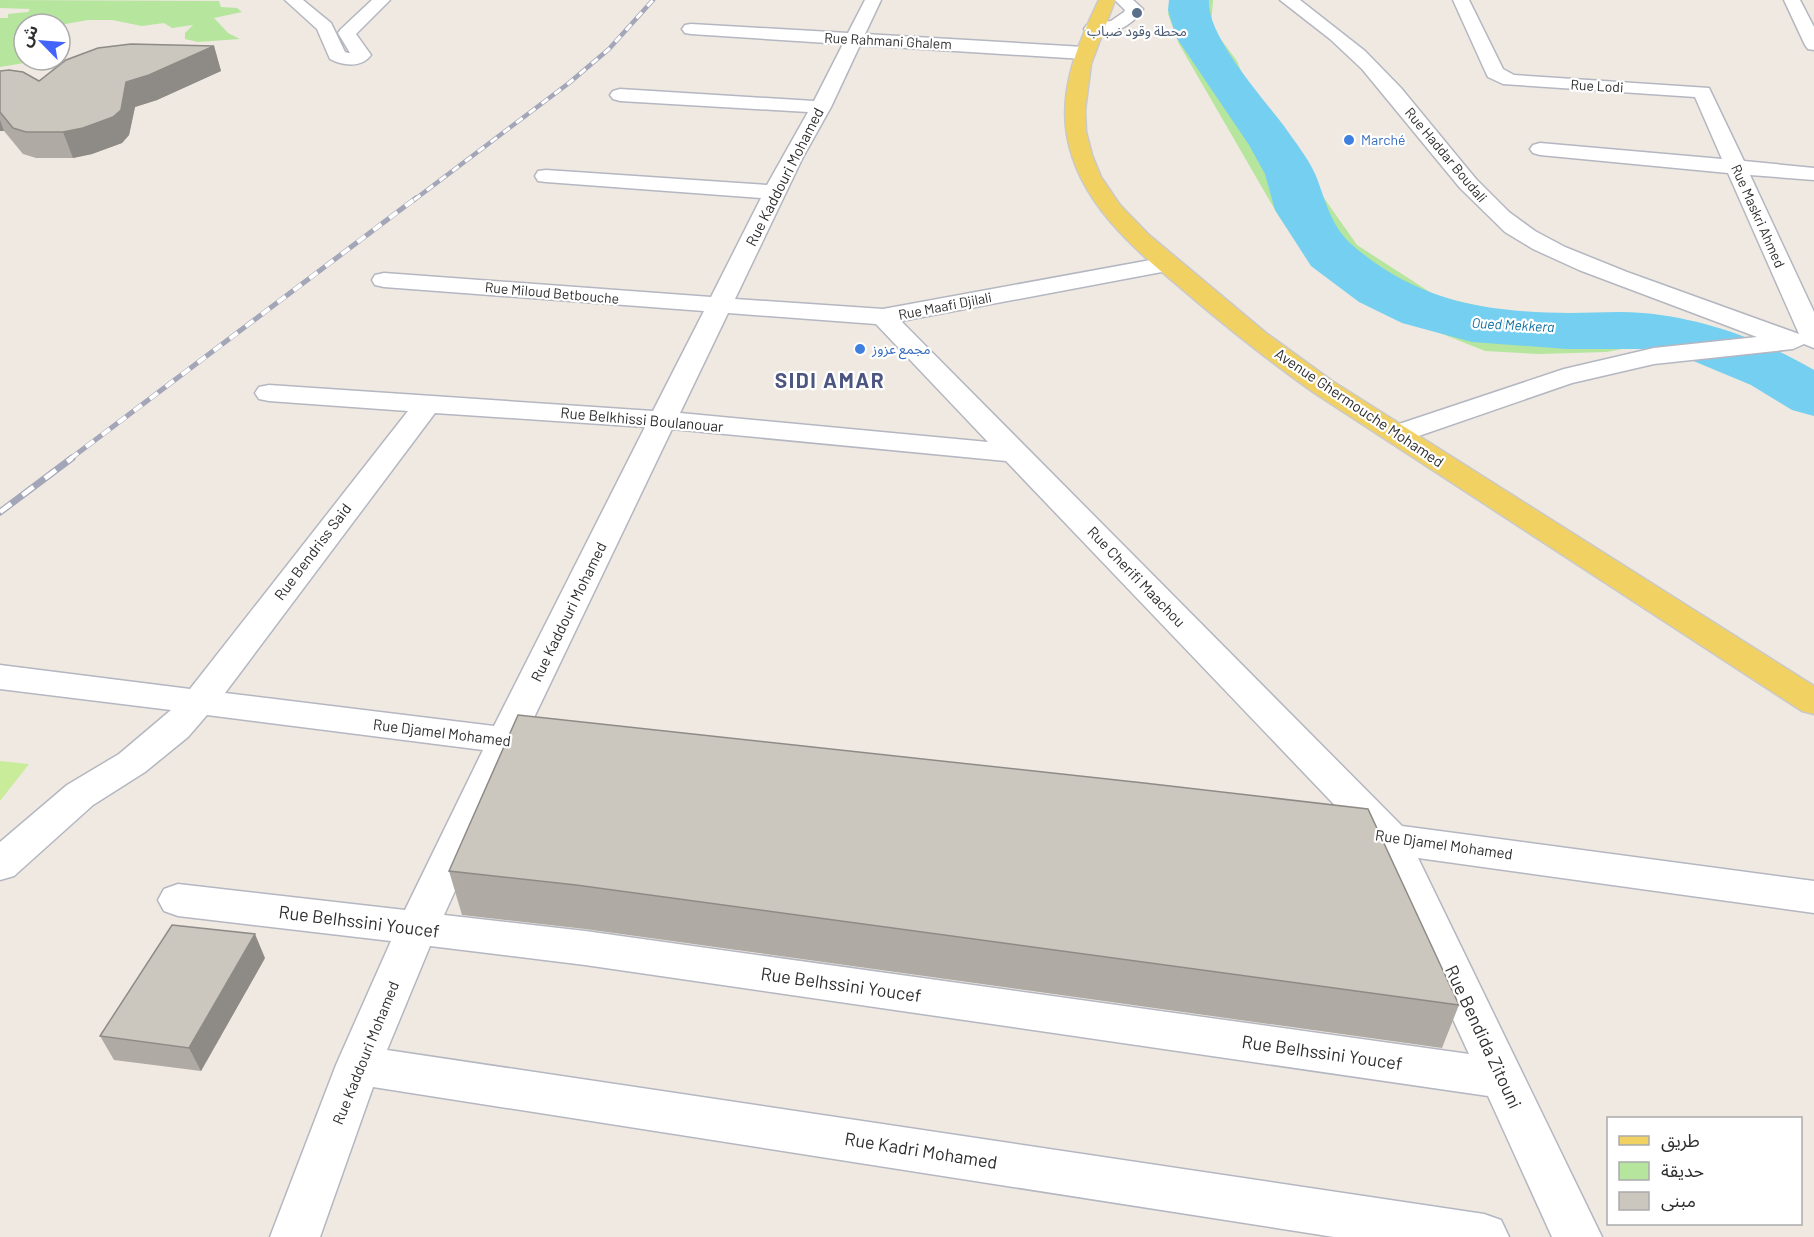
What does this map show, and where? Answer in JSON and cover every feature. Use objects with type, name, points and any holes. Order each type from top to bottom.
[{"type":"main road","name":"Avenue Ghermouche Mohamed","points":[[1107,0],[1079,67],[1075,110],[1078,144],[1090,177],[1126,226],[1167,264],[1275,353],[1814,702]]},
{"type":"street","points":[[293,0],[326,32],[340,59],[349,60],[361,57],[362,54],[350,41],[349,29]]},
{"type":"street","points":[[326,32],[349,29],[382,0]]},
{"type":"street","name":"Rue Kaddouri Mohamed","points":[[295,1237],[358,1065],[417,929],[505,741],[791,159],[820,107],[873,0]]},
{"type":"street","name":"Rue Rahmani Ghalem","points":[[691,29],[854,38],[1089,41],[1126,21],[1134,9],[1123,0]]},
{"type":"street","name":"Rue Haddar Boudali","points":[[1288,0],[1316,18],[1379,75],[1470,188],[1503,219],[1545,246],[1597,269],[1691,306],[1807,340]]},
{"type":"street","name":"Rue Lodi","points":[[1461,0],[1495,73],[1510,80],[1702,92]]},
{"type":"street","points":[[1792,0],[1814,45]]},
{"type":"street","name":"Rue Maskri Ahmed","points":[[1702,92],[1737,169],[1807,340]]},
{"type":"street","points":[[620,95],[820,107]]},
{"type":"street","points":[[1540,149],[1737,169],[1814,174]]},
{"type":"street","points":[[546,176],[776,192]]},
{"type":"street","name":"Rue Maafi Djilali","points":[[720,306],[883,317],[1167,264]]},
{"type":"street","name":"Rue Miloud Betbouche","points":[[384,280],[720,306]]},
{"type":"street","name":"Rue Cherifi Maachou","points":[[883,317],[1389,837]]},
{"type":"street","points":[[1397,434],[1564,377],[1654,356],[1807,340]]},
{"type":"street","name":"Rue Belkhissi Boulanouar","points":[[269,393],[663,420],[1015,453]]},
{"type":"street","name":"Rue Bendriss Said","points":[[0,865],[80,795],[132,762],[175,728],[200,701],[427,404]]},
{"type":"street","name":"Rue Djamel Mohamed","points":[[0,676],[587,750]]},
{"type":"street","name":"Rue Djamel Mohamed","points":[[1306,828],[1389,837],[1814,897]]},
{"type":"street","name":"Rue Bendida Zitouni","points":[[1389,837],[1577,1237]]},
{"type":"street","name":"Rue Belhssini Youcef","points":[[178,900],[585,948],[1502,1078]]},
{"type":"street","name":"Rue Kadri Mohamed","points":[[358,1065],[1484,1237]]},
{"type":"green space","points":[[0,0],[219,1],[221,7],[237,8],[242,12],[214,18],[228,33],[240,39],[198,42],[185,39],[185,33],[193,25],[172,28],[164,23],[142,26],[112,20],[72,23],[72,12],[28,12],[30,9],[0,8]]},
{"type":"green space","points":[[1171,0],[1182,0],[1178,18],[1192,22],[1187,29],[1202,60],[1222,79],[1240,124],[1264,141],[1289,167],[1277,187],[1301,210],[1293,223],[1312,239],[1335,251],[1332,235],[1297,220],[1313,209],[1284,186],[1296,169],[1281,149],[1249,126],[1233,99],[1227,75],[1202,54],[1197,42],[1198,22],[1181,16],[1193,12],[1194,2],[1190,0],[1213,0],[1211,26],[1237,61],[1249,91],[1357,245],[1436,296],[1532,318],[1698,335],[1606,352],[1539,354],[1485,351],[1385,311],[1389,300],[1372,302],[1325,272],[1303,251],[1278,215],[1179,44],[1168,14]]},
{"type":"green space","points":[[8,14],[12,14],[12,65],[0,67],[0,18],[8,18]]},
{"type":"green space","points":[[0,761],[29,764],[0,801]]},
{"type":"building","points":[[131,44],[214,46],[149,75],[126,82],[121,110],[113,117],[83,128],[63,132],[26,132],[13,128],[0,112],[0,71],[23,72],[39,81],[51,72],[72,72],[72,58],[98,48]]},
{"type":"building","points":[[518,715],[1368,809],[1459,1005],[576,885],[449,871]]},
{"type":"building","points":[[172,925],[255,934],[189,1048],[100,1036]]},
{"type":"waterway","name":"Oued Mekkera","points":[[1189,0],[1188,10],[1197,37],[1273,145],[1290,174],[1301,210],[1330,254],[1379,290],[1423,311],[1472,324],[1567,331],[1643,331],[1693,339],[1773,372],[1814,397]]},
{"type":"railway","points":[[414,200],[569,83],[609,49],[653,0]]},
{"type":"railway","points":[[70,459],[416,198]]},
{"type":"railway","points":[[0,512],[72,458]]},
{"type":"place","name":"محطة وقود ضباب","points":[[1137,13]]},
{"type":"place","name":"Marché","points":[[1349,140]]},
{"type":"place","name":"مجمع عزوز","points":[[860,349]]},
{"type":"district","name":"SIDI AMAR","points":[[830,381]]}]
